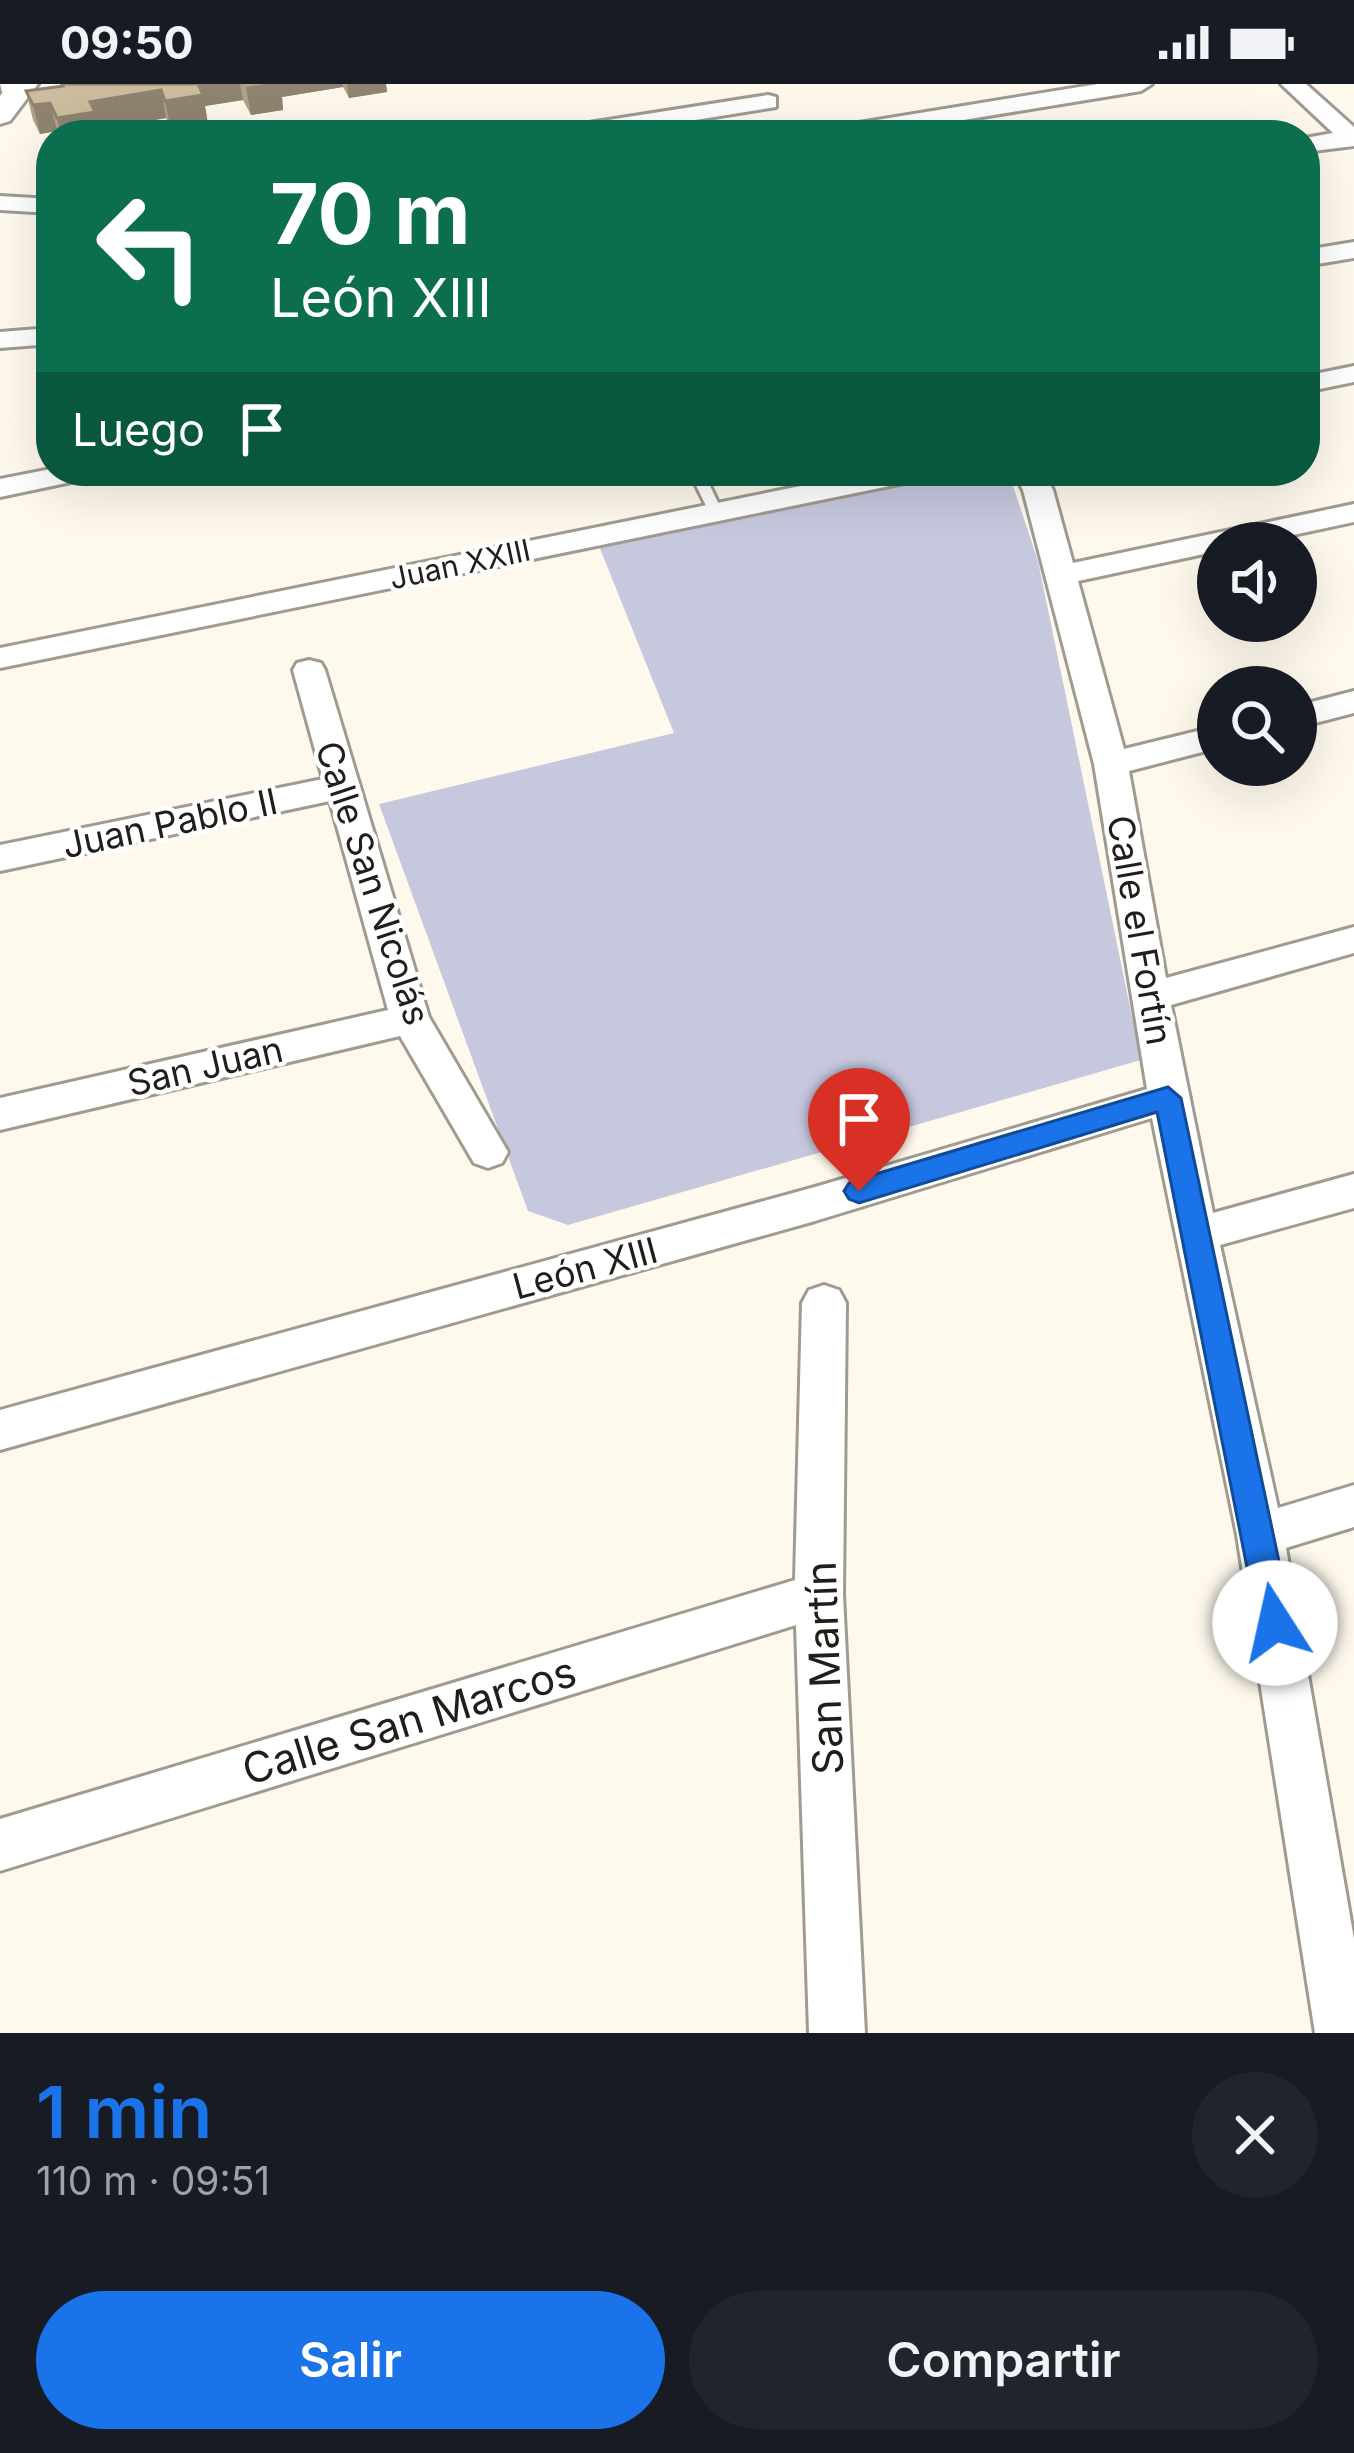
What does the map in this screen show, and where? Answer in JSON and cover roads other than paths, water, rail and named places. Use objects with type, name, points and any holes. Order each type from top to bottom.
[{"type":"street","points":[[0,115],[24,84]]},
{"type":"street","points":[[920,120],[1141,84]]},
{"type":"street","points":[[1292,84],[1353,137]]},
{"type":"street","points":[[635,120],[776,93]]},
{"type":"street","points":[[1320,142],[1353,137]]},
{"type":"street","points":[[0,203],[36,205]]},
{"type":"street","points":[[1320,256],[1354,250]]},
{"type":"street","points":[[0,340],[36,336]]},
{"type":"street","points":[[1320,381],[1354,374]]},
{"type":"street","points":[[0,488],[36,481]]},
{"type":"street","name":"Juan XXIII","points":[[0,658],[843,486]]},
{"type":"street","name":"Calle el Fortín","points":[[1036,486],[1112,764],[1168,1098],[1260,1535],[1344,1970],[1343,2033]]},
{"type":"street","points":[[1061,575],[1354,513]]},
{"type":"street","name":"Calle San Nicolás","points":[[309,670],[410,1019],[488,1152]]},
{"type":"street","points":[[1317,712],[1354,702]]},
{"type":"street","points":[[1112,764],[1197,742]]},
{"type":"street","name":"Juan Pablo II","points":[[0,858],[340,788]]},
{"type":"street","points":[[1154,996],[1354,940]]},
{"type":"street","name":"San Juan","points":[[0,1114],[410,1019]]},
{"type":"street","name":"León XIII","points":[[0,1430],[815,1204],[1168,1098]]},
{"type":"street","points":[[1196,1235],[1354,1191]]},
{"type":"street","name":"San Martín","points":[[824,1303],[819,1595],[838,2033]]},
{"type":"street","points":[[1260,1535],[1354,1506]]},
{"type":"street","name":"Calle San Marcos","points":[[0,1845],[819,1595]]},
{"type":"lane","points":[[702,486],[715,511]]}]
